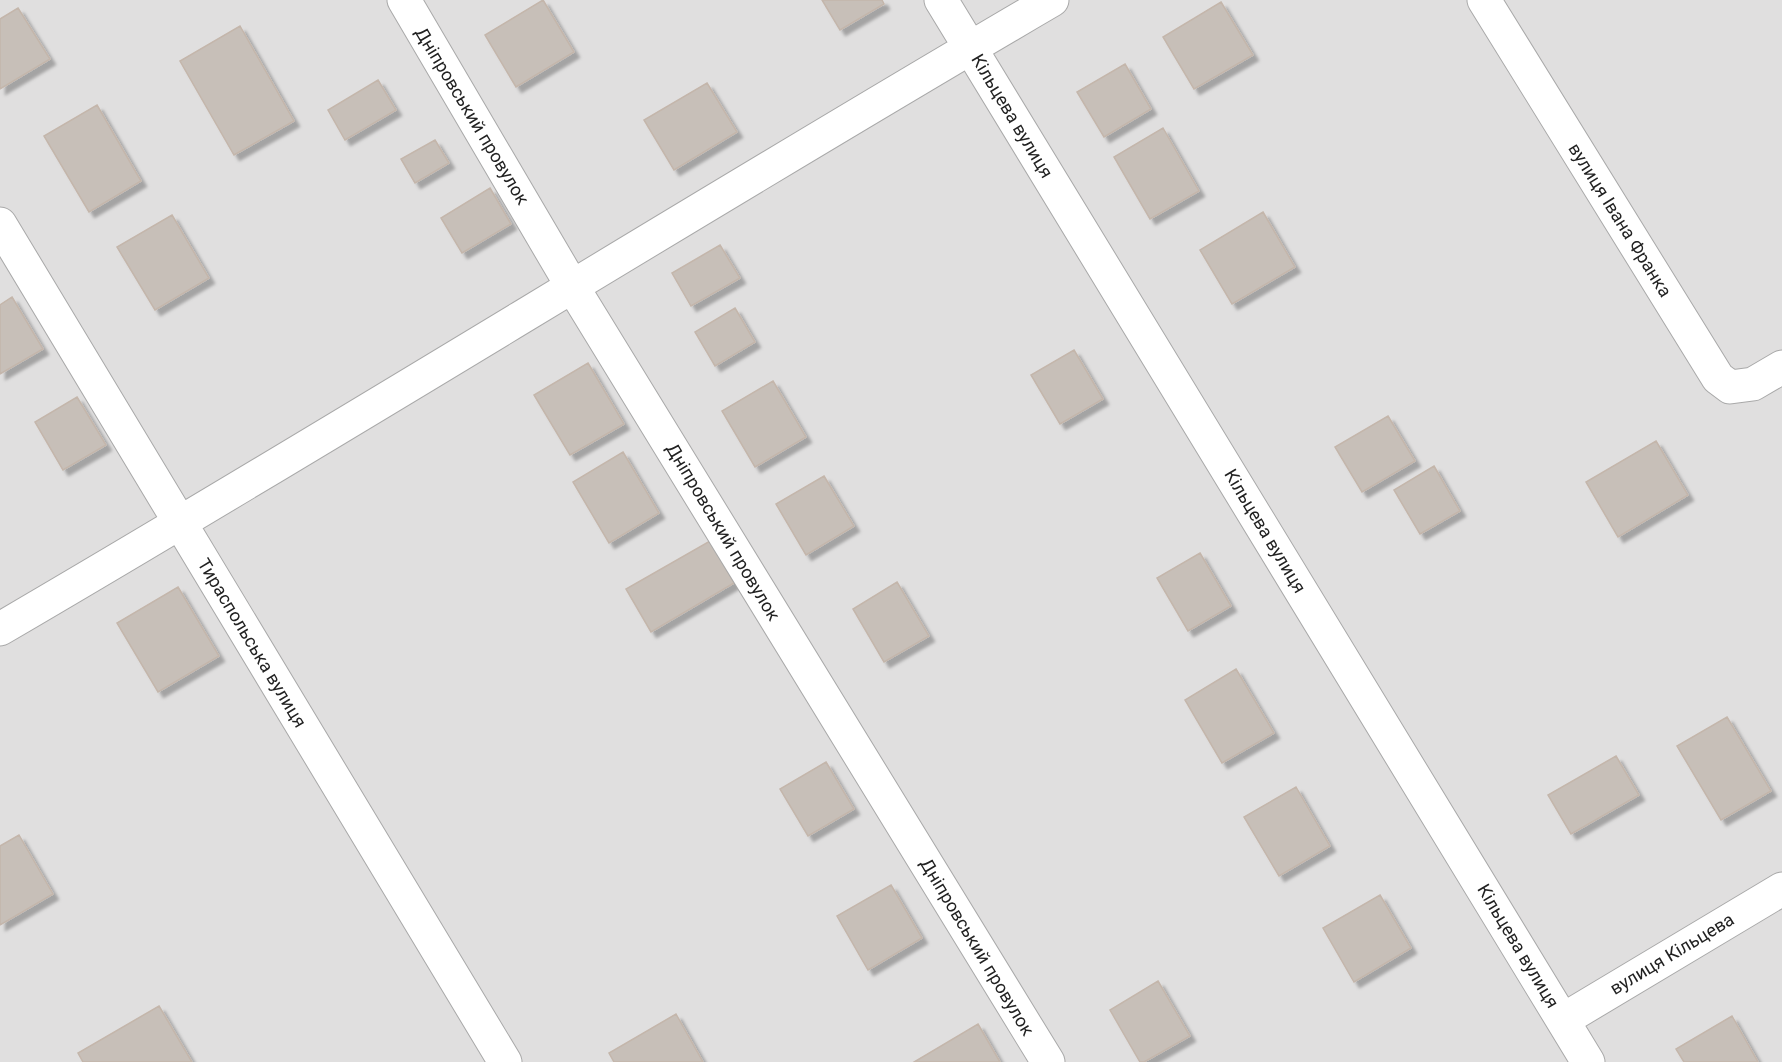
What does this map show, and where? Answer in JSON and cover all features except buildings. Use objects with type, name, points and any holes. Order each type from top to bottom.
[{"type":"street","name":"Дніпровський провулок","points":[[404,0],[572,286],[1048,1062]]},
{"type":"street","name":"Кільцева вулиця","points":[[941,0],[1588,1062]]},
{"type":"street","points":[[0,629],[180,524],[572,286],[1052,0]]},
{"type":"street","name":"вулиця Івана Франка","points":[[1484,0],[1718,378],[1730,387],[1754,384],[1782,367]]},
{"type":"street","name":"Тираспольська вулиця","points":[[0,224],[505,1062]]},
{"type":"street","name":"вулиця Кільцева","points":[[1563,1020],[1782,889]]},
{"type":"shaded area","points":[[0,0],[1782,0],[1782,1062],[0,1062]]}]
